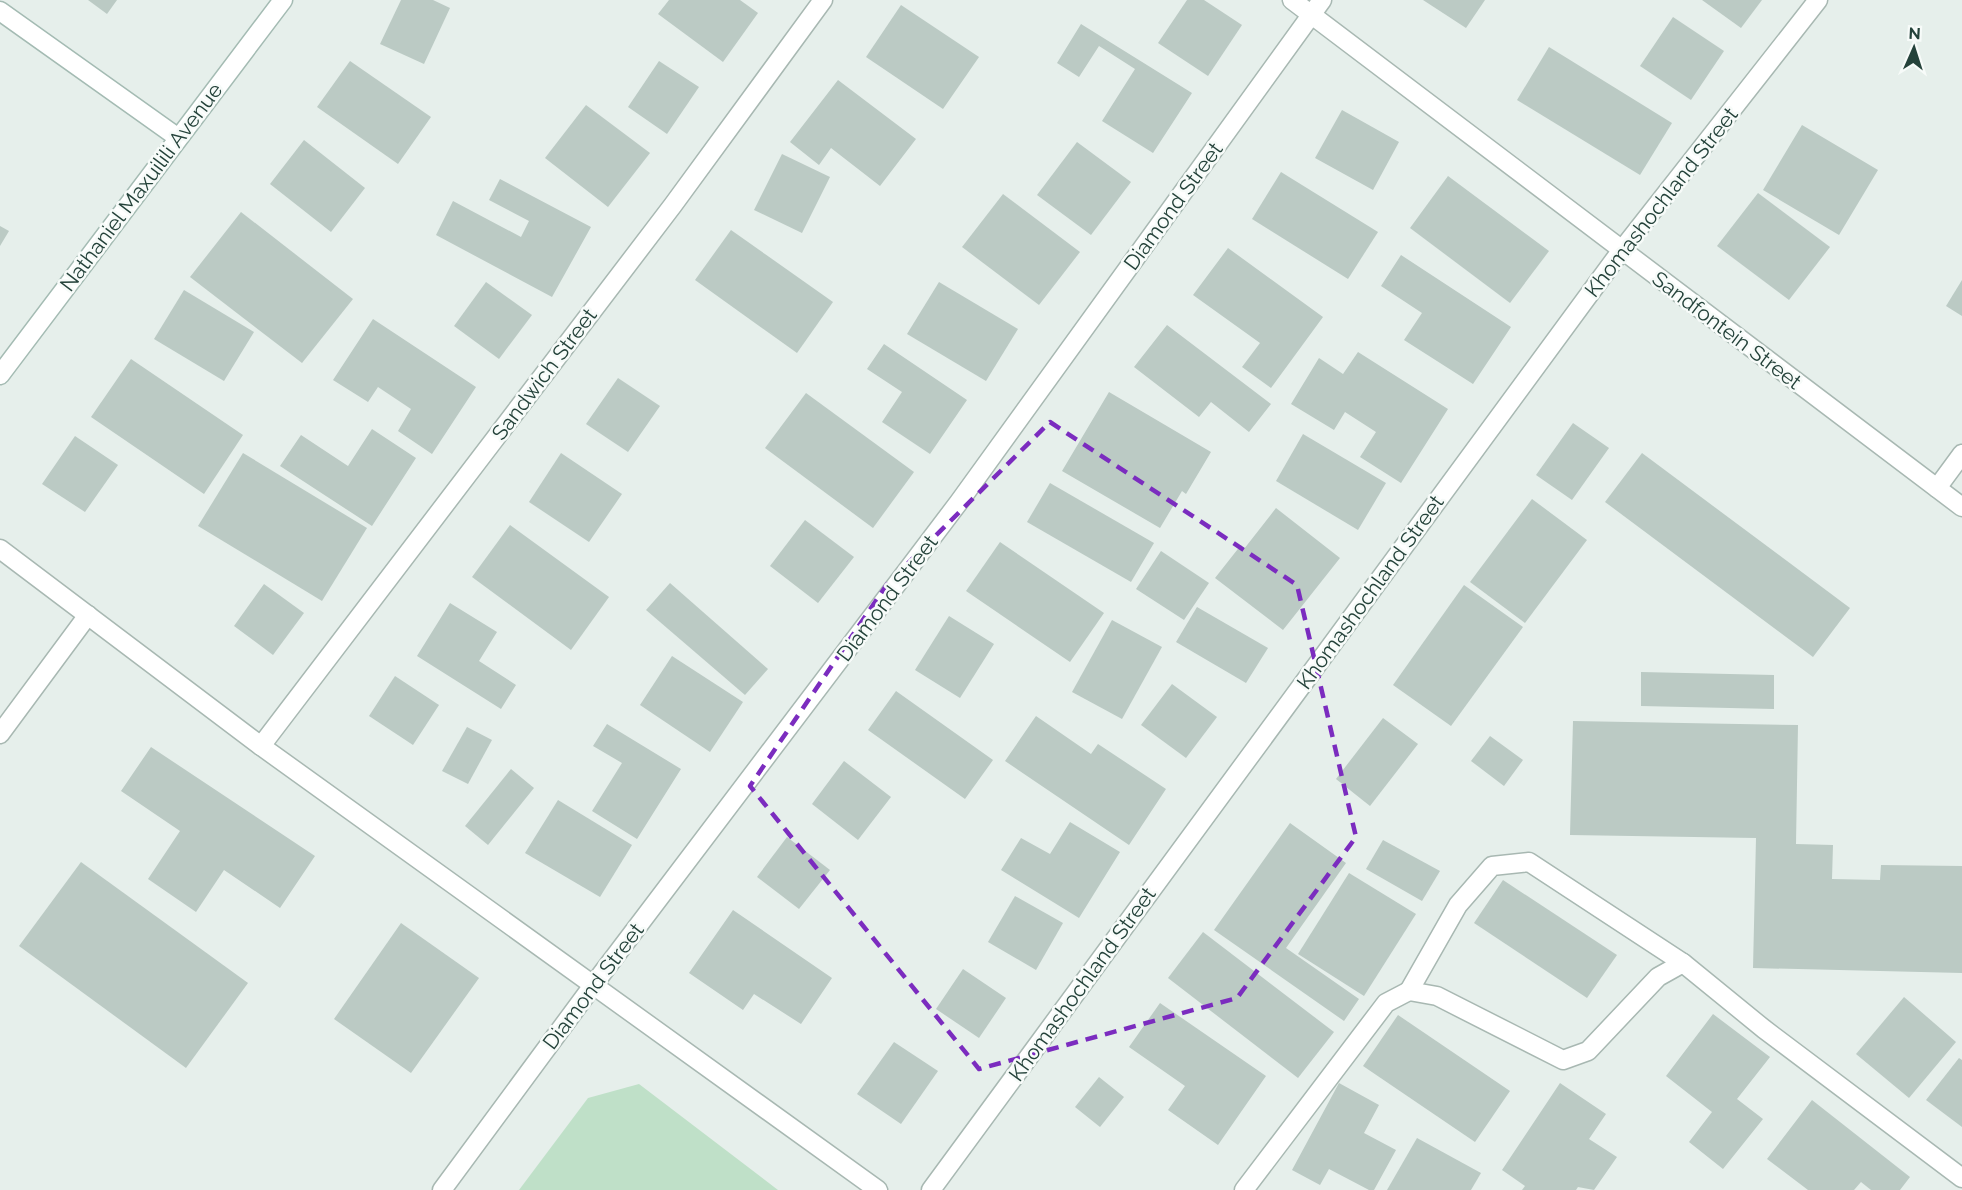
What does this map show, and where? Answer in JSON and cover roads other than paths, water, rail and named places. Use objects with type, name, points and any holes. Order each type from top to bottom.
[{"type":"street","name":"Nathaniel Maxuilili Avenue","points":[[0,375],[177,137],[283,0]]},
{"type":"street","name":"Sandwich Street","points":[[261,746],[673,205],[823,0]]},
{"type":"street","name":"Sandfontein Street","points":[[1292,0],[1317,7],[1621,251],[1962,507]]},
{"type":"street","name":"Khomashochland Street","points":[[931,1190],[1621,251],[1818,0]]},
{"type":"street","name":"Diamond Street","points":[[442,1190],[594,984],[959,502],[1317,7]]},
{"type":"street","points":[[0,10],[177,137]]},
{"type":"street","points":[[1937,488],[1962,454]]},
{"type":"street","points":[[0,549],[261,746],[878,1190]]},
{"type":"street","points":[[0,734],[88,615]]},
{"type":"street","points":[[1244,1190],[1386,1003],[1409,991],[1458,905],[1492,866],[1529,862],[1683,963],[1764,1029],[1962,1178]]},
{"type":"street","points":[[1409,991],[1437,996],[1563,1060],[1588,1051],[1658,977],[1683,963]]}]
